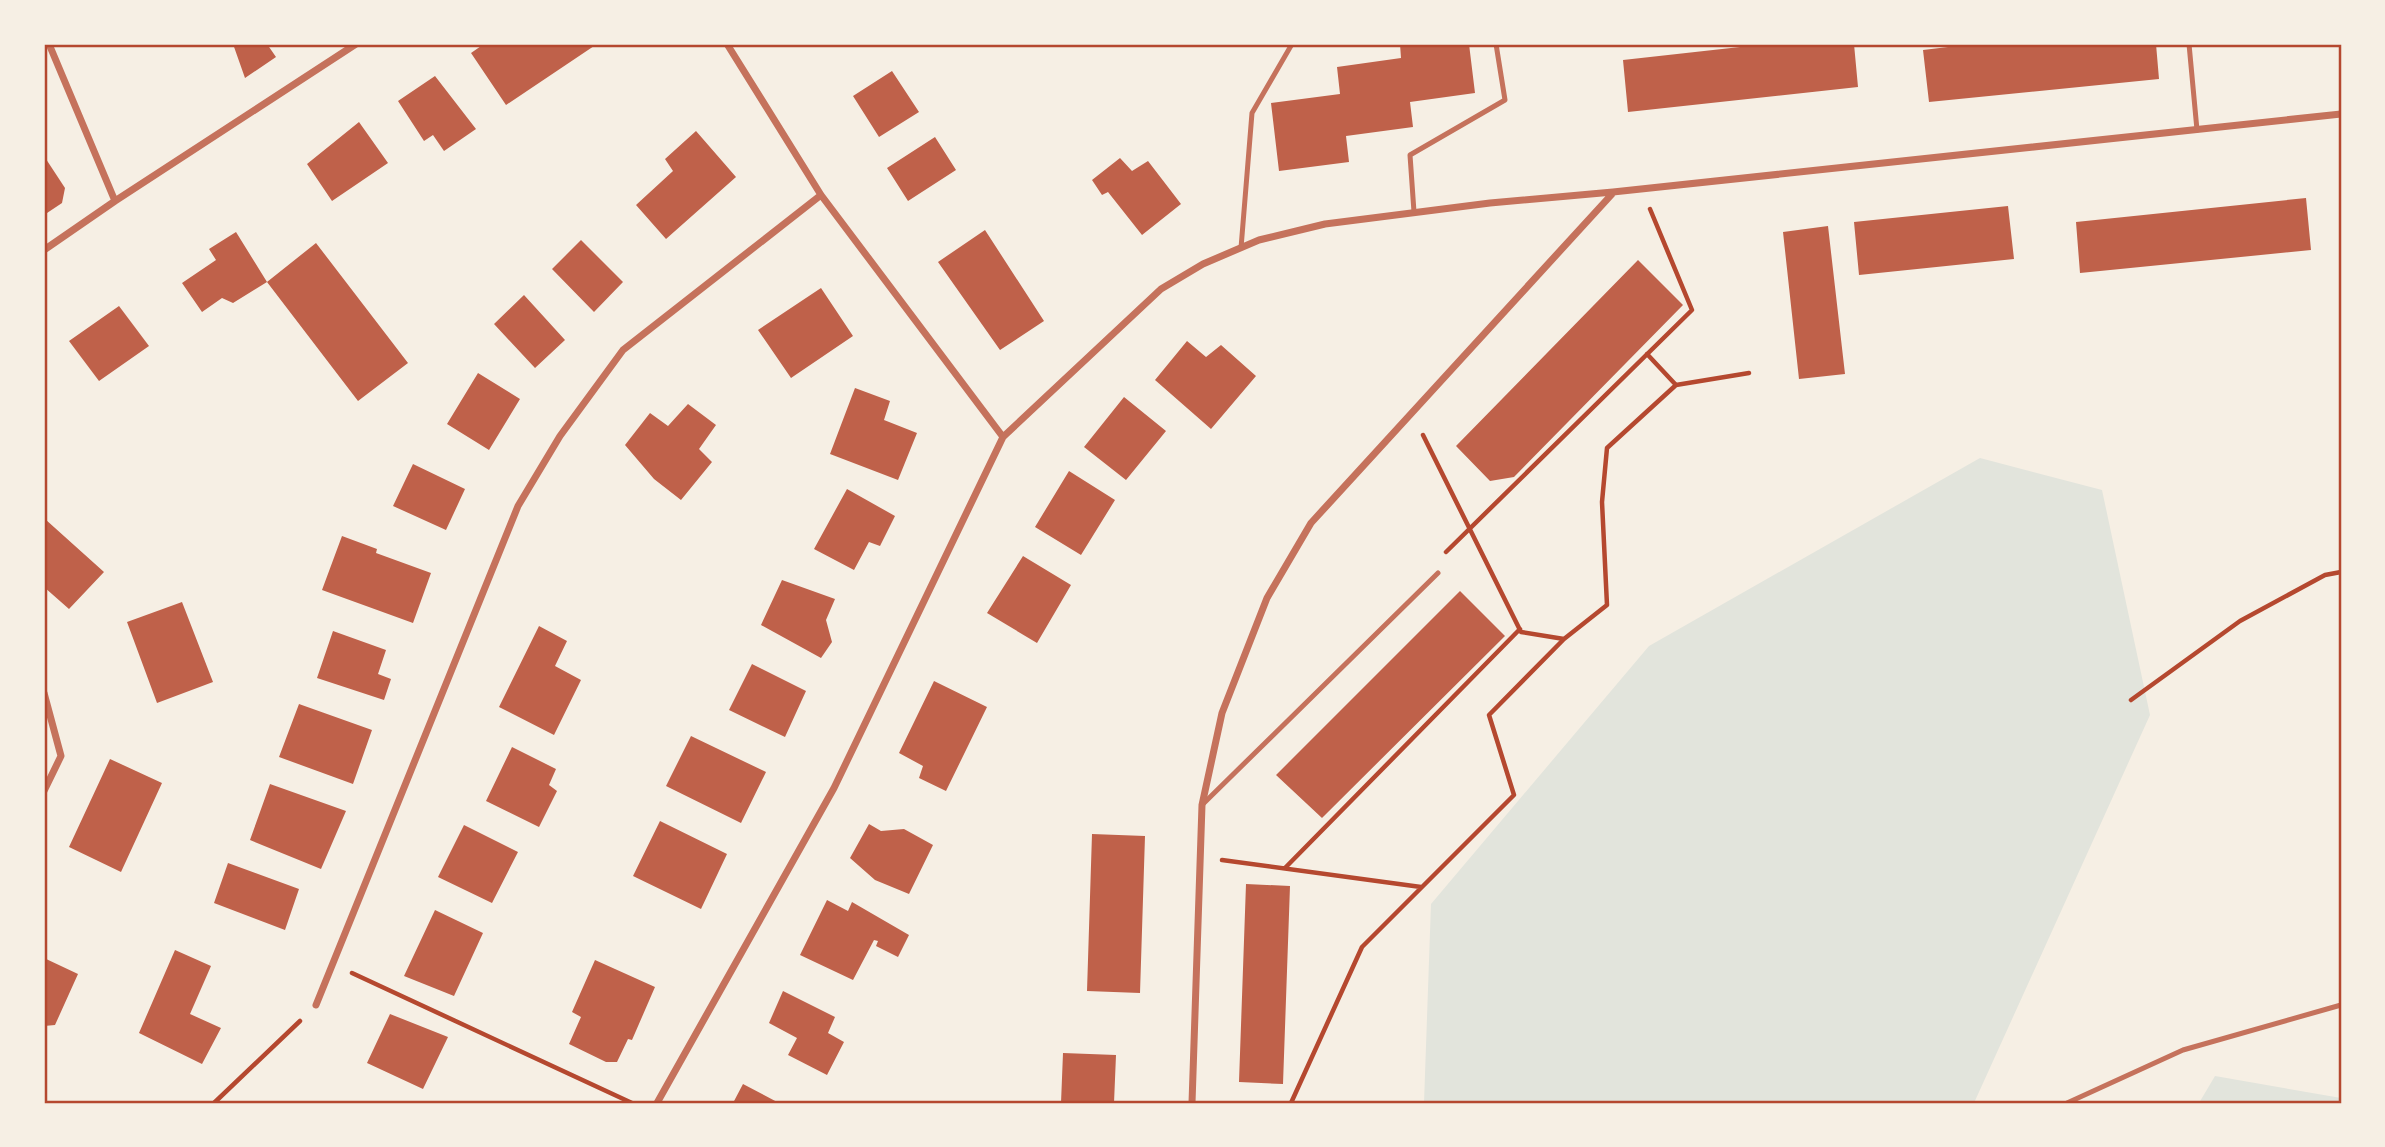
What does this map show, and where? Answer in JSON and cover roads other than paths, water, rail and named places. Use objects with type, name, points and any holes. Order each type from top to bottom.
[{"type":"street","points":[[49,44],[115,201]]},
{"type":"street","points":[[44,250],[356,44]]},
{"type":"street","points":[[727,44],[821,195],[1003,437]]},
{"type":"street","points":[[657,1103],[834,788],[1003,437],[1161,289],[1203,264],[1259,240],[1325,224],[1414,212],[2341,114]]},
{"type":"street","points":[[1192,1103],[1202,805],[1222,713],[1267,598],[1311,523],[1613,192]]},
{"type":"street","points":[[316,1005],[518,506],[560,436],[623,351],[821,195]]},
{"type":"street","points":[[44,693],[61,756],[44,791]]},
{"type":"lane","points":[[1241,248],[1252,113],[1292,44]]},
{"type":"lane","points":[[1414,212],[1410,155],[1505,100],[1496,44]]},
{"type":"lane","points":[[2189,44],[2197,130]]},
{"type":"lane","points":[[1202,805],[1437,573]]},
{"type":"lane","points":[[2067,1103],[2183,1050],[2341,1005]]}]
